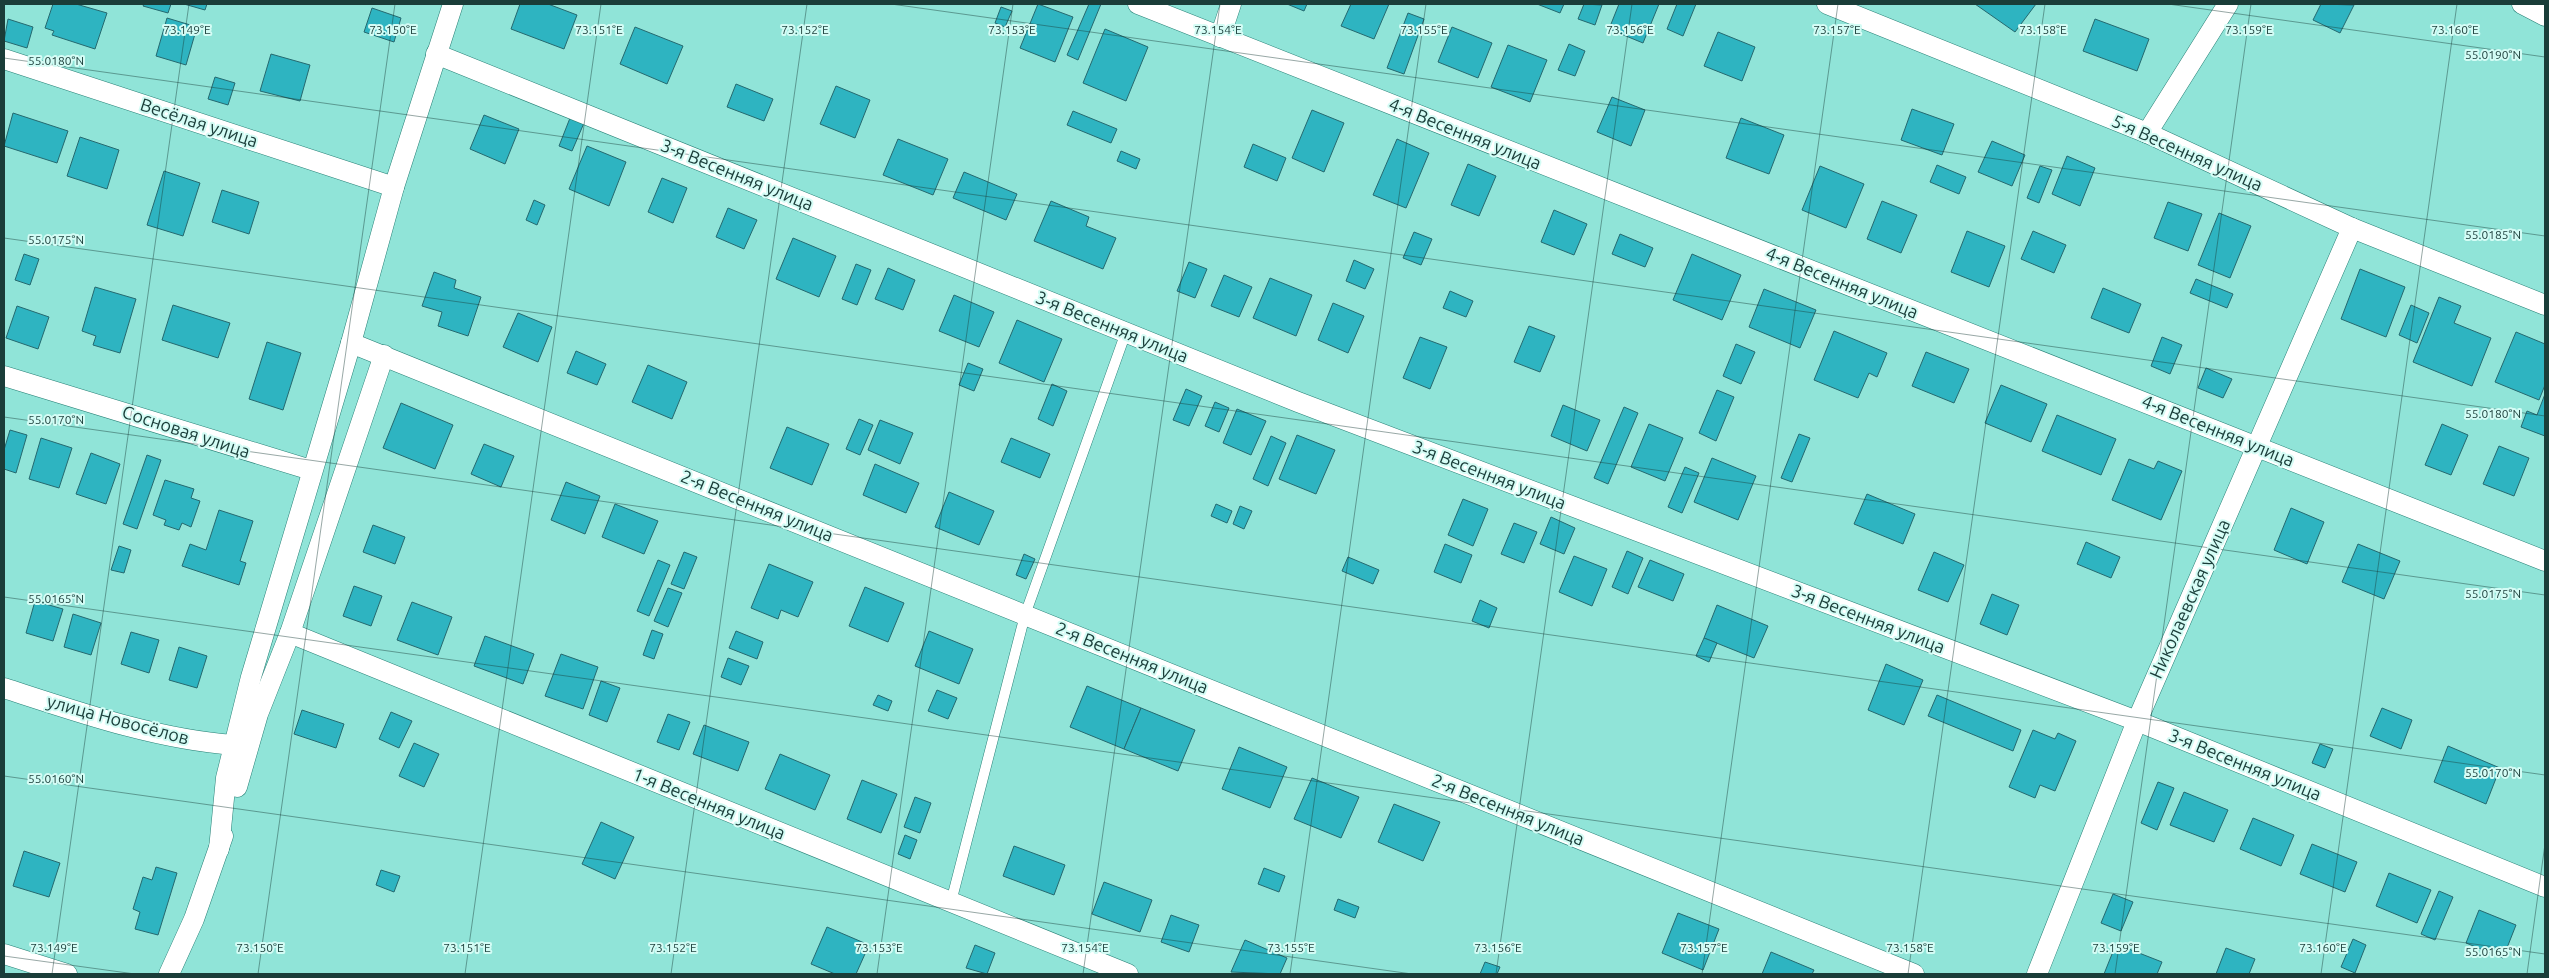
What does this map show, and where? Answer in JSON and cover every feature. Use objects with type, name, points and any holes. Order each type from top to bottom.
[{"type":"street","points":[[219,848],[226,778],[234,745],[311,470],[351,343],[394,186],[453,4]]},
{"type":"street","name":"4-я Весенняя улица","points":[[1138,4],[2545,561]]},
{"type":"street","points":[[1220,37],[1231,4]]},
{"type":"street","name":"5-я Весенняя улица","points":[[1827,4],[2147,133],[2352,228],[2545,305]]},
{"type":"street","points":[[2147,133],[2228,4]]},
{"type":"street","points":[[2522,4],[2545,16]]},
{"type":"street","name":"3-я Весенняя улица","points":[[436,54],[1308,406],[2137,722],[2545,886]]},
{"type":"street","name":"Весёлая улица","points":[[4,59],[394,186]]},
{"type":"street","name":"Николаевская улица","points":[[2037,974],[2137,722],[2352,228]]},
{"type":"street","name":"2-я Весенняя улица","points":[[351,343],[1914,974]]},
{"type":"street","points":[[169,974],[194,919],[219,848],[258,714],[290,634],[384,355]]},
{"type":"street","name":"Сосновая улица","points":[[4,376],[311,470]]},
{"type":"street","name":"1-я Весенняя улица","points":[[290,634],[1128,974]]},
{"type":"street","name":"улица Новосёлов","points":[[4,688],[137,728],[199,742],[234,745]]},
{"type":"street","points":[[234,745],[258,714]]},
{"type":"street","points":[[4,954],[67,974]]},
{"type":"lane","points":[[951,902],[1025,615],[1126,332]]},
{"type":"building","points":[[53,4],[76,4],[107,13],[95,49],[52,35],[54,31],[45,28]]},
{"type":"building","points":[[144,4],[171,4],[168,13],[143,6]]},
{"type":"building","points":[[184,4],[207,4],[205,10]]},
{"type":"building","points":[[520,4],[548,4],[577,15],[564,49],[511,29]]},
{"type":"building","points":[[1038,4],[1073,17],[1055,62],[1020,48]]},
{"type":"building","points":[[1089,4],[1101,4],[1078,60],[1067,55]]},
{"type":"building","points":[[1287,4],[1307,4],[1304,11]]},
{"type":"building","points":[[1351,4],[1389,4],[1374,39],[1341,26]]},
{"type":"building","points":[[1537,4],[1564,4],[1560,13]]},
{"type":"building","points":[[1584,4],[1602,5],[1595,25],[1578,19]]},
{"type":"building","points":[[1619,4],[1659,4],[1643,43],[1609,29]]},
{"type":"building","points":[[1677,4],[1696,4],[1683,36],[1667,29]]},
{"type":"building","points":[[1975,4],[2036,4],[2015,32]]},
{"type":"building","points":[[2321,4],[2354,5],[2340,33],[2313,20]]},
{"type":"building","points":[[1001,7],[1012,11],[1005,27],[995,23]]},
{"type":"building","points":[[372,8],[401,18],[394,42],[364,32]]},
{"type":"building","points":[[1408,13],[1424,19],[1404,74],[1387,68]]},
{"type":"building","points":[[167,18],[197,27],[186,65],[156,56]]},
{"type":"building","points":[[8,19],[33,27],[27,48],[4,41]]},
{"type":"building","points":[[2095,19],[2149,39],[2137,71],[2083,51]]},
{"type":"building","points":[[635,27],[683,46],[667,84],[620,64]]},
{"type":"building","points":[[1452,27],[1492,43],[1478,78],[1438,62]]},
{"type":"building","points":[[1105,29],[1148,47],[1126,101],[1083,83]]},
{"type":"building","points":[[1718,32],[1755,47],[1742,81],[1704,66]]},
{"type":"building","points":[[1569,44],[1585,51],[1575,76],[1558,70]]},
{"type":"building","points":[[1508,45],[1547,60],[1530,102],[1491,87]]},
{"type":"building","points":[[271,54],[310,65],[300,101],[260,91]]},
{"type":"building","points":[[215,77],[235,83],[228,105],[208,99]]},
{"type":"building","points":[[736,84],[773,99],[764,121],[727,107]]},
{"type":"building","points":[[836,86],[870,100],[855,138],[820,124]]},
{"type":"building","points":[[1612,97],[1645,110],[1631,146],[1597,132]]},
{"type":"building","points":[[1912,109],[1954,124],[1942,155],[1901,140]]},
{"type":"building","points":[[1312,110],[1344,123],[1324,172],[1292,158]]},
{"type":"building","points":[[1073,111],[1117,129],[1111,143],[1067,125]]},
{"type":"building","points":[[13,113],[68,131],[57,163],[4,146]]},
{"type":"building","points":[[484,115],[519,129],[505,164],[470,149]]},
{"type":"building","points":[[570,118],[584,123],[572,151],[559,146]]},
{"type":"building","points":[[1741,118],[1784,135],[1769,174],[1726,158]]},
{"type":"building","points":[[80,137],[119,150],[107,189],[67,176]]},
{"type":"building","points":[[898,139],[948,159],[933,195],[883,175]]},
{"type":"building","points":[[1397,139],[1429,153],[1406,208],[1373,195]]},
{"type":"building","points":[[1992,141],[2025,155],[2012,186],[1978,172]]},
{"type":"building","points":[[1253,144],[1286,158],[1277,181],[1244,167]]},
{"type":"building","points":[[587,146],[626,162],[609,206],[569,189]]},
{"type":"building","points":[[1121,151],[1140,159],[1136,169],[1117,161]]},
{"type":"building","points":[[2067,156],[2095,168],[2080,206],[2052,194]]},
{"type":"building","points":[[1468,164],[1496,176],[1479,216],[1451,205]]},
{"type":"building","points":[[1937,165],[1966,177],[1959,194],[1930,182]]},
{"type":"building","points":[[1820,166],[1864,184],[1846,228],[1802,210]]},
{"type":"building","points":[[2040,166],[2052,170],[2039,203],[2027,198]]},
{"type":"building","points":[[164,171],[200,183],[183,236],[147,225]]},
{"type":"building","points":[[964,172],[1017,194],[1006,220],[953,198]]},
{"type":"building","points":[[662,178],[687,188],[673,223],[648,212]]},
{"type":"building","points":[[222,190],[259,202],[249,234],[212,222]]},
{"type":"building","points":[[534,200],[545,205],[537,225],[526,220]]},
{"type":"building","points":[[1051,201],[1089,217],[1086,226],[1116,238],[1103,269],[1034,241]]},
{"type":"building","points":[[1882,201],[1917,215],[1901,253],[1867,239]]},
{"type":"building","points":[[2168,202],[2202,214],[2188,251],[2154,238]]},
{"type":"building","points":[[728,208],[757,220],[744,249],[716,237]]},
{"type":"building","points":[[1554,210],[1587,224],[1574,255],[1541,242]]},
{"type":"building","points":[[2219,213],[2251,226],[2230,278],[2198,265]]},
{"type":"building","points":[[1967,231],[2005,246],[1989,287],[1951,272]]},
{"type":"building","points":[[2033,231],[2066,245],[2054,273],[2021,259]]},
{"type":"building","points":[[1414,232],[1432,239],[1421,265],[1403,258]]},
{"type":"building","points":[[1620,234],[1653,248],[1645,267],[1612,254]]},
{"type":"building","points":[[793,238],[836,256],[819,297],[776,279]]},
{"type":"building","points":[[24,254],[39,259],[30,285],[15,280]]},
{"type":"building","points":[[1692,254],[1741,275],[1722,320],[1673,300]]},
{"type":"building","points":[[1354,260],[1374,269],[1365,289],[1346,281]]},
{"type":"building","points":[[1189,262],[1207,269],[1195,298],[1177,291]]},
{"type":"building","points":[[856,264],[871,270],[857,305],[842,299]]},
{"type":"building","points":[[888,268],[915,280],[903,310],[875,299]]},
{"type":"building","points":[[2360,269],[2405,287],[2386,337],[2341,319]]},
{"type":"building","points":[[434,272],[456,280],[454,288],[481,297],[468,336],[438,326],[442,312],[422,306]]},
{"type":"building","points":[[1224,275],[1252,287],[1239,317],[1211,306]]},
{"type":"building","points":[[1270,278],[1312,295],[1296,336],[1253,318]]},
{"type":"building","points":[[2196,279],[2233,294],[2227,308],[2190,293]]},
{"type":"building","points":[[95,287],[136,299],[120,353],[93,345],[96,336],[82,331]]},
{"type":"building","points":[[2103,288],[2141,304],[2129,333],[2091,318]]},
{"type":"building","points":[[1764,289],[1816,310],[1800,348],[1749,327]]},
{"type":"building","points":[[1450,291],[1473,301],[1466,317],[1443,308]]},
{"type":"building","points":[[954,295],[994,312],[979,347],[939,331]]},
{"type":"building","points":[[2439,297],[2461,306],[2454,323],[2491,338],[2472,386],[2413,362]]},
{"type":"building","points":[[1333,303],[1364,316],[1348,353],[1318,340]]},
{"type":"building","points":[[173,305],[230,323],[218,358],[162,340]]},
{"type":"building","points":[[2411,305],[2429,313],[2417,343],[2399,335]]},
{"type":"building","points":[[17,306],[49,317],[38,349],[6,338]]},
{"type":"building","points":[[518,313],[552,327],[538,362],[503,347]]},
{"type":"building","points":[[1017,320],[1062,339],[1044,382],[999,363]]},
{"type":"building","points":[[1529,326],[1555,336],[1540,372],[1514,362]]},
{"type":"building","points":[[1834,331],[1887,353],[1877,377],[1869,373],[1858,398],[1814,380]]},
{"type":"building","points":[[2516,332],[2545,344],[2545,385],[2539,400],[2495,382]]},
{"type":"building","points":[[1420,337],[1447,347],[1430,389],[1403,378]]},
{"type":"building","points":[[2162,337],[2182,345],[2170,374],[2151,366]]},
{"type":"building","points":[[267,342],[301,353],[283,410],[249,399]]},
{"type":"building","points":[[1736,344],[1755,352],[1741,384],[1723,376]]},
{"type":"building","points":[[576,351],[606,364],[597,385],[567,373]]},
{"type":"building","points":[[1926,352],[1969,369],[1954,403],[1912,386]]},
{"type":"building","points":[[968,363],[983,369],[974,391],[959,385]]},
{"type":"building","points":[[648,365],[687,382],[672,419],[632,402]]},
{"type":"building","points":[[2206,368],[2232,379],[2223,398],[2198,388]]},
{"type":"building","points":[[1052,384],[1067,391],[1053,426],[1038,419]]},
{"type":"building","points":[[2001,385],[2047,404],[2031,442],[1985,423]]},
{"type":"building","points":[[1186,389],[1202,396],[1189,426],[1173,420]]},
{"type":"building","points":[[1717,390],[1734,397],[1716,441],[1699,433]]},
{"type":"building","points":[[2545,394],[2545,436],[2521,427],[2527,411],[2537,415]]},
{"type":"building","points":[[1215,402],[1229,408],[1219,432],[1205,426]]},
{"type":"building","points":[[401,403],[453,425],[435,469],[383,448]]},
{"type":"building","points":[[1563,405],[1600,420],[1587,451],[1551,436]]},
{"type":"building","points":[[1624,407],[1638,413],[1608,484],[1594,478]]},
{"type":"building","points":[[1237,409],[1266,421],[1251,455],[1223,443]]},
{"type":"building","points":[[2057,415],[2116,439],[2101,475],[2042,451]]},
{"type":"building","points":[[859,419],[873,425],[860,455],[846,449]]},
{"type":"building","points":[[880,420],[913,433],[900,464],[868,450]]},
{"type":"building","points":[[1649,424],[1683,438],[1665,481],[1631,467]]},
{"type":"building","points":[[2442,424],[2468,435],[2451,475],[2425,465]]},
{"type":"building","points":[[787,427],[829,444],[812,485],[770,468]]},
{"type":"building","points":[[10,430],[27,435],[16,473],[4,469],[4,450]]},
{"type":"building","points":[[1799,434],[1810,438],[1792,482],[1781,478]]},
{"type":"building","points":[[1297,435],[1335,450],[1316,494],[1279,479]]},
{"type":"building","points":[[1271,436],[1286,443],[1268,486],[1253,479]]},
{"type":"building","points":[[41,438],[72,448],[59,488],[29,479]]},
{"type":"building","points":[[1011,438],[1050,454],[1040,478],[1001,462]]},
{"type":"building","points":[[484,444],[514,456],[501,487],[471,474]]},
{"type":"building","points":[[2499,446],[2529,458],[2514,496],[2483,484]]},
{"type":"building","points":[[91,453],[120,464],[106,504],[76,494]]},
{"type":"building","points":[[147,455],[161,460],[137,529],[123,524]]},
{"type":"building","points":[[1712,458],[1756,476],[1738,520],[1694,502]]},
{"type":"building","points":[[2129,459],[2154,469],[2158,461],[2182,471],[2161,520],[2112,500]]},
{"type":"building","points":[[875,464],[919,483],[906,513],[863,495]]},
{"type":"building","points":[[1685,467],[1699,473],[1682,513],[1668,507]]},
{"type":"building","points":[[165,480],[194,489],[191,498],[200,501],[191,527],[182,523],[179,530],[164,525],[166,520],[153,515]]},
{"type":"building","points":[[566,482],[600,496],[585,534],[551,520]]},
{"type":"building","points":[[949,492],[994,511],[979,545],[935,527]]},
{"type":"building","points":[[1867,494],[1915,514],[1903,544],[1854,524]]},
{"type":"building","points":[[1463,499],[1488,509],[1473,546],[1448,535]]},
{"type":"building","points":[[615,504],[658,521],[644,554],[602,537]]},
{"type":"building","points":[[1216,504],[1232,511],[1227,523],[1211,516]]},
{"type":"building","points":[[1240,506],[1252,511],[1244,529],[1233,524]]},
{"type":"building","points":[[2291,508],[2324,522],[2307,564],[2274,550]]},
{"type":"building","points":[[219,510],[253,521],[240,561],[246,563],[239,585],[182,566],[190,544],[206,550]]},
{"type":"building","points":[[1551,517],[1575,528],[1564,554],[1540,544]]},
{"type":"building","points":[[1514,523],[1537,532],[1524,563],[1501,554]]},
{"type":"building","points":[[373,525],[405,537],[395,564],[363,552]]},
{"type":"building","points":[[2086,542],[2120,557],[2111,578],[2077,564]]},
{"type":"building","points":[[1445,544],[1472,555],[1461,583],[1434,572]]},
{"type":"building","points":[[2358,544],[2400,561],[2384,599],[2342,582]]},
{"type":"building","points":[[119,546],[131,550],[124,573],[111,570]]},
{"type":"building","points":[[1627,551],[1643,558],[1628,594],[1612,587]]},
{"type":"building","points":[[684,552],[697,557],[684,589],[671,584]]},
{"type":"building","points":[[1934,552],[1964,565],[1948,602],[1918,590]]},
{"type":"building","points":[[1024,554],[1035,559],[1026,579],[1016,575]]},
{"type":"building","points":[[1574,556],[1607,569],[1592,606],[1559,592]]},
{"type":"building","points":[[1348,557],[1379,570],[1373,584],[1342,571]]},
{"type":"building","points":[[658,560],[670,565],[649,616],[637,611]]},
{"type":"building","points":[[1650,560],[1684,574],[1673,601],[1638,587]]},
{"type":"building","points":[[769,564],[813,582],[798,617],[781,610],[778,619],[751,608]]},
{"type":"building","points":[[354,586],[382,596],[371,626],[343,616]]},
{"type":"building","points":[[865,587],[904,603],[888,642],[849,626]]},
{"type":"building","points":[[668,588],[682,593],[668,627],[654,621]]},
{"type":"building","points":[[1992,594],[2019,605],[2007,635],[1980,624]]},
{"type":"building","points":[[1480,600],[1497,608],[1489,628],[1472,621]]},
{"type":"building","points":[[35,601],[63,609],[53,641],[26,633]]},
{"type":"building","points":[[412,602],[452,617],[438,655],[397,640]]},
{"type":"building","points":[[1717,605],[1768,626],[1754,658],[1704,638]]},
{"type":"building","points":[[73,614],[101,623],[91,655],[64,647]]},
{"type":"building","points":[[652,630],[663,634],[654,659],[643,655]]},
{"type":"building","points":[[736,631],[763,642],[757,659],[729,648]]},
{"type":"building","points":[[929,631],[973,649],[959,684],[915,666]]},
{"type":"building","points":[[131,632],[159,640],[149,673],[121,664]]},
{"type":"building","points":[[485,636],[534,654],[523,684],[474,666]]},
{"type":"building","points":[[1704,638],[1717,643],[1709,662],[1696,656]]},
{"type":"building","points":[[179,647],[207,656],[197,688],[169,680]]},
{"type":"building","points":[[561,654],[598,667],[583,709],[545,696]]},
{"type":"building","points":[[728,658],[749,666],[741,685],[721,677]]},
{"type":"building","points":[[1886,664],[1923,680],[1904,725],[1868,710]]},
{"type":"building","points":[[601,681],[620,688],[607,722],[589,715]]},
{"type":"building","points":[[1087,686],[1141,708],[1124,749],[1070,727]]},
{"type":"building","points":[[937,690],[957,698],[948,719],[928,711]]},
{"type":"building","points":[[878,695],[892,701],[888,711],[873,705]]},
{"type":"building","points":[[1937,695],[2021,730],[2013,751],[1928,716]]},
{"type":"building","points":[[1141,708],[1195,730],[1178,771],[1124,749]]},
{"type":"building","points":[[2382,708],[2412,720],[2401,749],[2370,736]]},
{"type":"building","points":[[302,710],[344,724],[336,748],[294,734]]},
{"type":"building","points":[[391,712],[412,721],[399,748],[379,739]]},
{"type":"building","points":[[668,714],[690,722],[679,750],[657,742]]},
{"type":"building","points":[[704,725],[749,742],[738,771],[693,754]]},
{"type":"building","points":[[2033,730],[2055,739],[2058,733],[2076,741],[2055,791],[2040,785],[2035,798],[2009,787]]},
{"type":"building","points":[[414,743],[439,754],[424,787],[399,776]]},
{"type":"building","points":[[2320,744],[2333,749],[2325,768],[2312,763]]},
{"type":"building","points":[[2448,746],[2500,768],[2486,804],[2434,782]]},
{"type":"building","points":[[1239,747],[1287,767],[1270,808],[1222,789]]},
{"type":"building","points":[[780,754],[830,775],[815,810],[765,789]]},
{"type":"building","points":[[1312,778],[1359,797],[1341,838],[1294,819]]},
{"type":"building","points":[[862,780],[897,794],[881,833],[847,819]]},
{"type":"building","points":[[2158,782],[2174,788],[2157,830],[2141,823]]},
{"type":"building","points":[[2184,792],[2228,810],[2214,842],[2170,825]]},
{"type":"building","points":[[915,797],[931,803],[920,833],[904,827]]},
{"type":"building","points":[[1394,804],[1440,822],[1423,861],[1378,842]]},
{"type":"building","points":[[2253,818],[2294,835],[2281,866],[2240,849]]},
{"type":"building","points":[[601,822],[634,837],[615,879],[582,864]]},
{"type":"building","points":[[905,835],[917,840],[910,859],[898,854]]},
{"type":"building","points":[[2312,844],[2357,862],[2345,892],[2300,874]]},
{"type":"building","points":[[1014,846],[1065,865],[1054,895],[1003,876]]},
{"type":"building","points":[[24,851],[60,863],[49,897],[13,886]]},
{"type":"building","points":[[156,867],[177,873],[158,935],[135,929],[140,912],[133,909],[143,877],[152,880]]},
{"type":"building","points":[[1264,868],[1285,876],[1279,892],[1258,884]]},
{"type":"building","points":[[381,870],[400,876],[394,892],[376,885]]},
{"type":"building","points":[[2389,873],[2431,890],[2417,923],[2376,906]]},
{"type":"building","points":[[1104,882],[1152,900],[1140,932],[1092,914]]},
{"type":"building","points":[[2439,891],[2453,897],[2435,940],[2421,934]]},
{"type":"building","points":[[2113,894],[2133,902],[2121,931],[2101,923]]},
{"type":"building","points":[[1338,899],[1359,907],[1355,918],[1334,910]]},
{"type":"building","points":[[2479,910],[2516,925],[2503,958],[2466,943]]},
{"type":"building","points":[[1678,913],[1719,929],[1703,970],[1662,953]]},
{"type":"building","points":[[1171,915],[1199,925],[1189,952],[1161,942]]},
{"type":"building","points":[[827,927],[869,945],[856,974],[835,974],[811,964]]},
{"type":"building","points":[[2353,939],[2366,945],[2355,973],[2341,967]]},
{"type":"building","points":[[1245,940],[1287,958],[1280,974],[1231,972]]},
{"type":"building","points":[[2116,944],[2162,962],[2157,974],[2104,974]]},
{"type":"building","points":[[975,945],[995,953],[987,974],[966,968]]},
{"type":"building","points":[[2226,948],[2255,959],[2249,974],[2216,974]]},
{"type":"building","points":[[1771,952],[1814,970],[1812,974],[1762,974]]},
{"type":"building","points":[[1485,962],[1500,967],[1497,974],[1480,974]]}]
